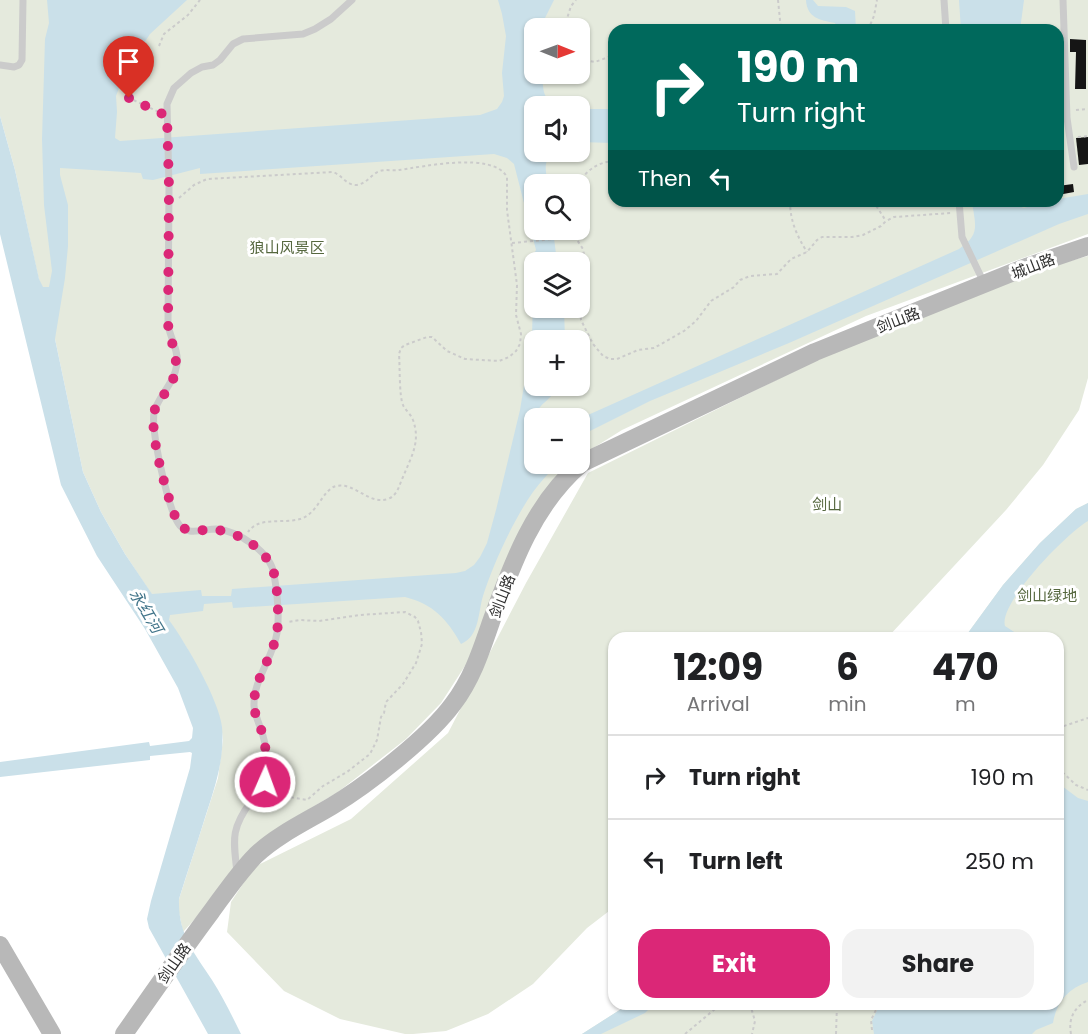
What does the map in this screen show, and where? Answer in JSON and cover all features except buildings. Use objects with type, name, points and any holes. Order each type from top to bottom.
[{"type":"street","name":"城山路","points":[[980,281],[1088,246]]},
{"type":"street","name":"剑山路","points":[[124,1034],[190,939],[256,855],[270,843],[336,804],[399,756],[453,705],[474,671],[505,585],[528,534],[559,485],[582,463],[815,352],[980,281]]},
{"type":"street","points":[[0,945],[52,1034]]},
{"type":"lane","points":[[0,65],[14,67],[22,60],[23,0]]},
{"type":"lane","points":[[237,877],[234,840],[236,826],[239,818],[265,782],[267,775],[262,733],[254,708],[255,692],[277,634],[274,574],[266,557],[244,540],[227,532],[216,530],[183,529],[178,523],[166,488],[158,453],[154,412],[171,385],[177,363],[177,354],[168,324],[167,104],[174,88],[191,73],[220,60],[233,44],[243,39],[303,34],[331,19],[352,0]]},
{"type":"lane","points":[[944,0],[946,24]]},
{"type":"lane","points":[[1063,0],[1064,24]]},
{"type":"lane","points":[[1064,37],[1066,110],[1074,167]]},
{"type":"lane","points":[[960,207],[962,237],[980,281]]},
{"type":"path","points":[[159,46],[164,34],[188,15],[200,0]]},
{"type":"path","points":[[567,18],[571,6],[576,0]]},
{"type":"path","points":[[778,0],[780,24]]},
{"type":"path","points":[[871,24],[877,0]]},
{"type":"path","points":[[590,61],[595,62],[608,57]]},
{"type":"path","points":[[142,65],[128,88],[129,98],[167,116]]},
{"type":"path","points":[[1066,110],[1088,109]]},
{"type":"path","points":[[584,174],[593,167],[608,162]]},
{"type":"path","points":[[169,203],[181,197],[194,185],[207,179],[333,172],[348,184],[359,185],[382,170],[448,163],[483,164],[497,168],[507,177],[507,210],[517,285],[516,315],[520,344],[509,357],[499,361],[465,359],[447,351],[432,337],[400,348],[403,405],[413,419],[416,449],[399,490],[387,500],[371,499],[345,486],[335,486],[310,515],[293,521],[264,522],[254,525],[244,540]]},
{"type":"path","points":[[791,207],[795,232],[807,252]]},
{"type":"path","points":[[877,207],[886,221]]},
{"type":"path","points":[[577,240],[583,249],[585,261],[580,307],[581,320],[593,344],[603,356],[617,359],[638,350],[654,348],[684,331],[696,321],[711,301],[734,287],[740,280],[750,276],[777,274],[790,259],[807,252],[822,237],[863,235],[894,217],[960,213]]},
{"type":"path","points":[[512,243],[547,240]]},
{"type":"path","points":[[277,623],[405,612],[418,621],[422,632],[420,653],[410,674],[386,702],[377,740],[370,754],[347,772],[329,781],[307,800],[284,796],[281,800]]},
{"type":"path","points":[[1064,726],[1088,718]]},
{"type":"path","points":[[1064,774],[1076,785],[1088,790]]},
{"type":"path","points":[[1071,1034],[1072,1015],[1080,1005],[1088,1000]]},
{"type":"path","points":[[685,1034],[714,1010]]},
{"type":"path","points":[[751,1010],[754,1021],[752,1034]]},
{"type":"path","points":[[836,1034],[837,1010]]},
{"type":"path","points":[[872,1030],[876,1010]]},
{"type":"green space","name":"狼山风景区","points":[[0,0],[1088,0],[1088,234],[866,316],[622,430],[590,450],[590,408],[524,408],[524,474],[567,474],[472,655],[441,703],[406,739],[338,792],[279,827],[183,932],[179,899],[218,778],[223,740],[221,724],[203,678],[187,648],[125,554],[101,512],[83,472],[55,339],[38,276],[15,170],[0,116]]},
{"type":"green space","name":"剑山","points":[[1088,256],[1088,378],[1079,410],[1043,465],[1006,510],[893,632],[608,632],[608,912],[587,928],[533,984],[488,1014],[446,1031],[413,1034],[340,1019],[284,991],[227,932],[231,902],[254,867],[351,819],[448,733],[526,583],[587,474],[823,357],[1034,271]]},
{"type":"green space","name":"剑山绿地","points":[[1088,503],[1088,1034],[582,1034],[620,1010],[1064,1010],[1064,632],[969,632],[1003,585],[1040,543],[1076,509]]},
{"type":"water","name":"永红河","points":[[47,0],[187,0],[150,34],[125,72],[116,96],[115,138],[120,141],[480,115],[497,109],[504,96],[502,73],[506,36],[498,0],[554,0],[545,18],[524,18],[524,84],[543,84],[546,96],[524,96],[524,162],[546,162],[547,174],[524,174],[524,203],[514,164],[507,158],[494,154],[200,174],[200,168],[153,180],[143,179],[141,173],[60,168],[68,205],[68,246],[55,339],[83,472],[101,512],[125,554],[152,594],[201,590],[202,596],[231,596],[232,589],[465,571],[474,565],[487,543],[524,385],[524,396],[551,396],[539,408],[524,408],[524,474],[548,474],[533,492],[511,528],[487,583],[475,630],[461,644],[445,620],[431,608],[405,597],[233,608],[232,602],[204,604],[203,611],[170,615],[169,620],[192,657],[215,702],[222,727],[222,751],[215,786],[179,899],[179,912],[184,933],[193,952],[220,993],[241,1034],[208,1034],[149,928],[147,919],[190,768],[192,753],[150,756],[150,760],[0,777],[0,762],[149,742],[150,746],[189,741],[192,738],[193,728],[178,688],[145,629],[97,556],[61,485],[0,234],[0,116],[15,170],[39,279],[43,287],[49,287],[52,271],[44,205],[42,139],[45,39],[49,23]]},
{"type":"water","points":[[806,0],[813,0],[818,6],[846,7],[855,11],[856,24],[835,24],[824,21],[815,17],[807,6]]},
{"type":"water","points":[[959,0],[1024,0],[1021,24],[961,24]]},
{"type":"water","points":[[590,109],[608,109],[608,143],[590,142]]},
{"type":"water","points":[[1088,194],[1088,214],[1059,224],[789,343],[650,401],[590,431],[590,414],[959,249],[974,234],[973,207],[1064,207],[1064,198]]},
{"type":"water","points":[[533,240],[554,240],[556,252],[535,252]]},
{"type":"water","points":[[532,318],[564,318],[565,330],[532,330]]},
{"type":"water","points":[[1088,503],[1088,521],[1051,553],[1012,601],[1006,615],[1005,626],[1014,632],[969,632],[1003,585],[1040,543],[1076,509]]},
{"type":"water","points":[[1064,788],[1078,798],[1088,801],[1088,982],[1064,997]]},
{"type":"water","points":[[620,1010],[648,1010],[601,1034],[582,1034]]},
{"type":"water","points":[[877,1010],[1057,1010],[1053,1023],[1032,1034],[874,1034],[872,1021]]},
{"type":"route","points":[[129,98],[167,116],[168,324],[177,354],[177,363],[171,385],[154,412],[158,453],[166,488],[178,523],[183,529],[216,530],[240,538],[256,547],[266,557],[274,574],[277,634],[255,692],[254,708],[266,753],[265,782]]}]
